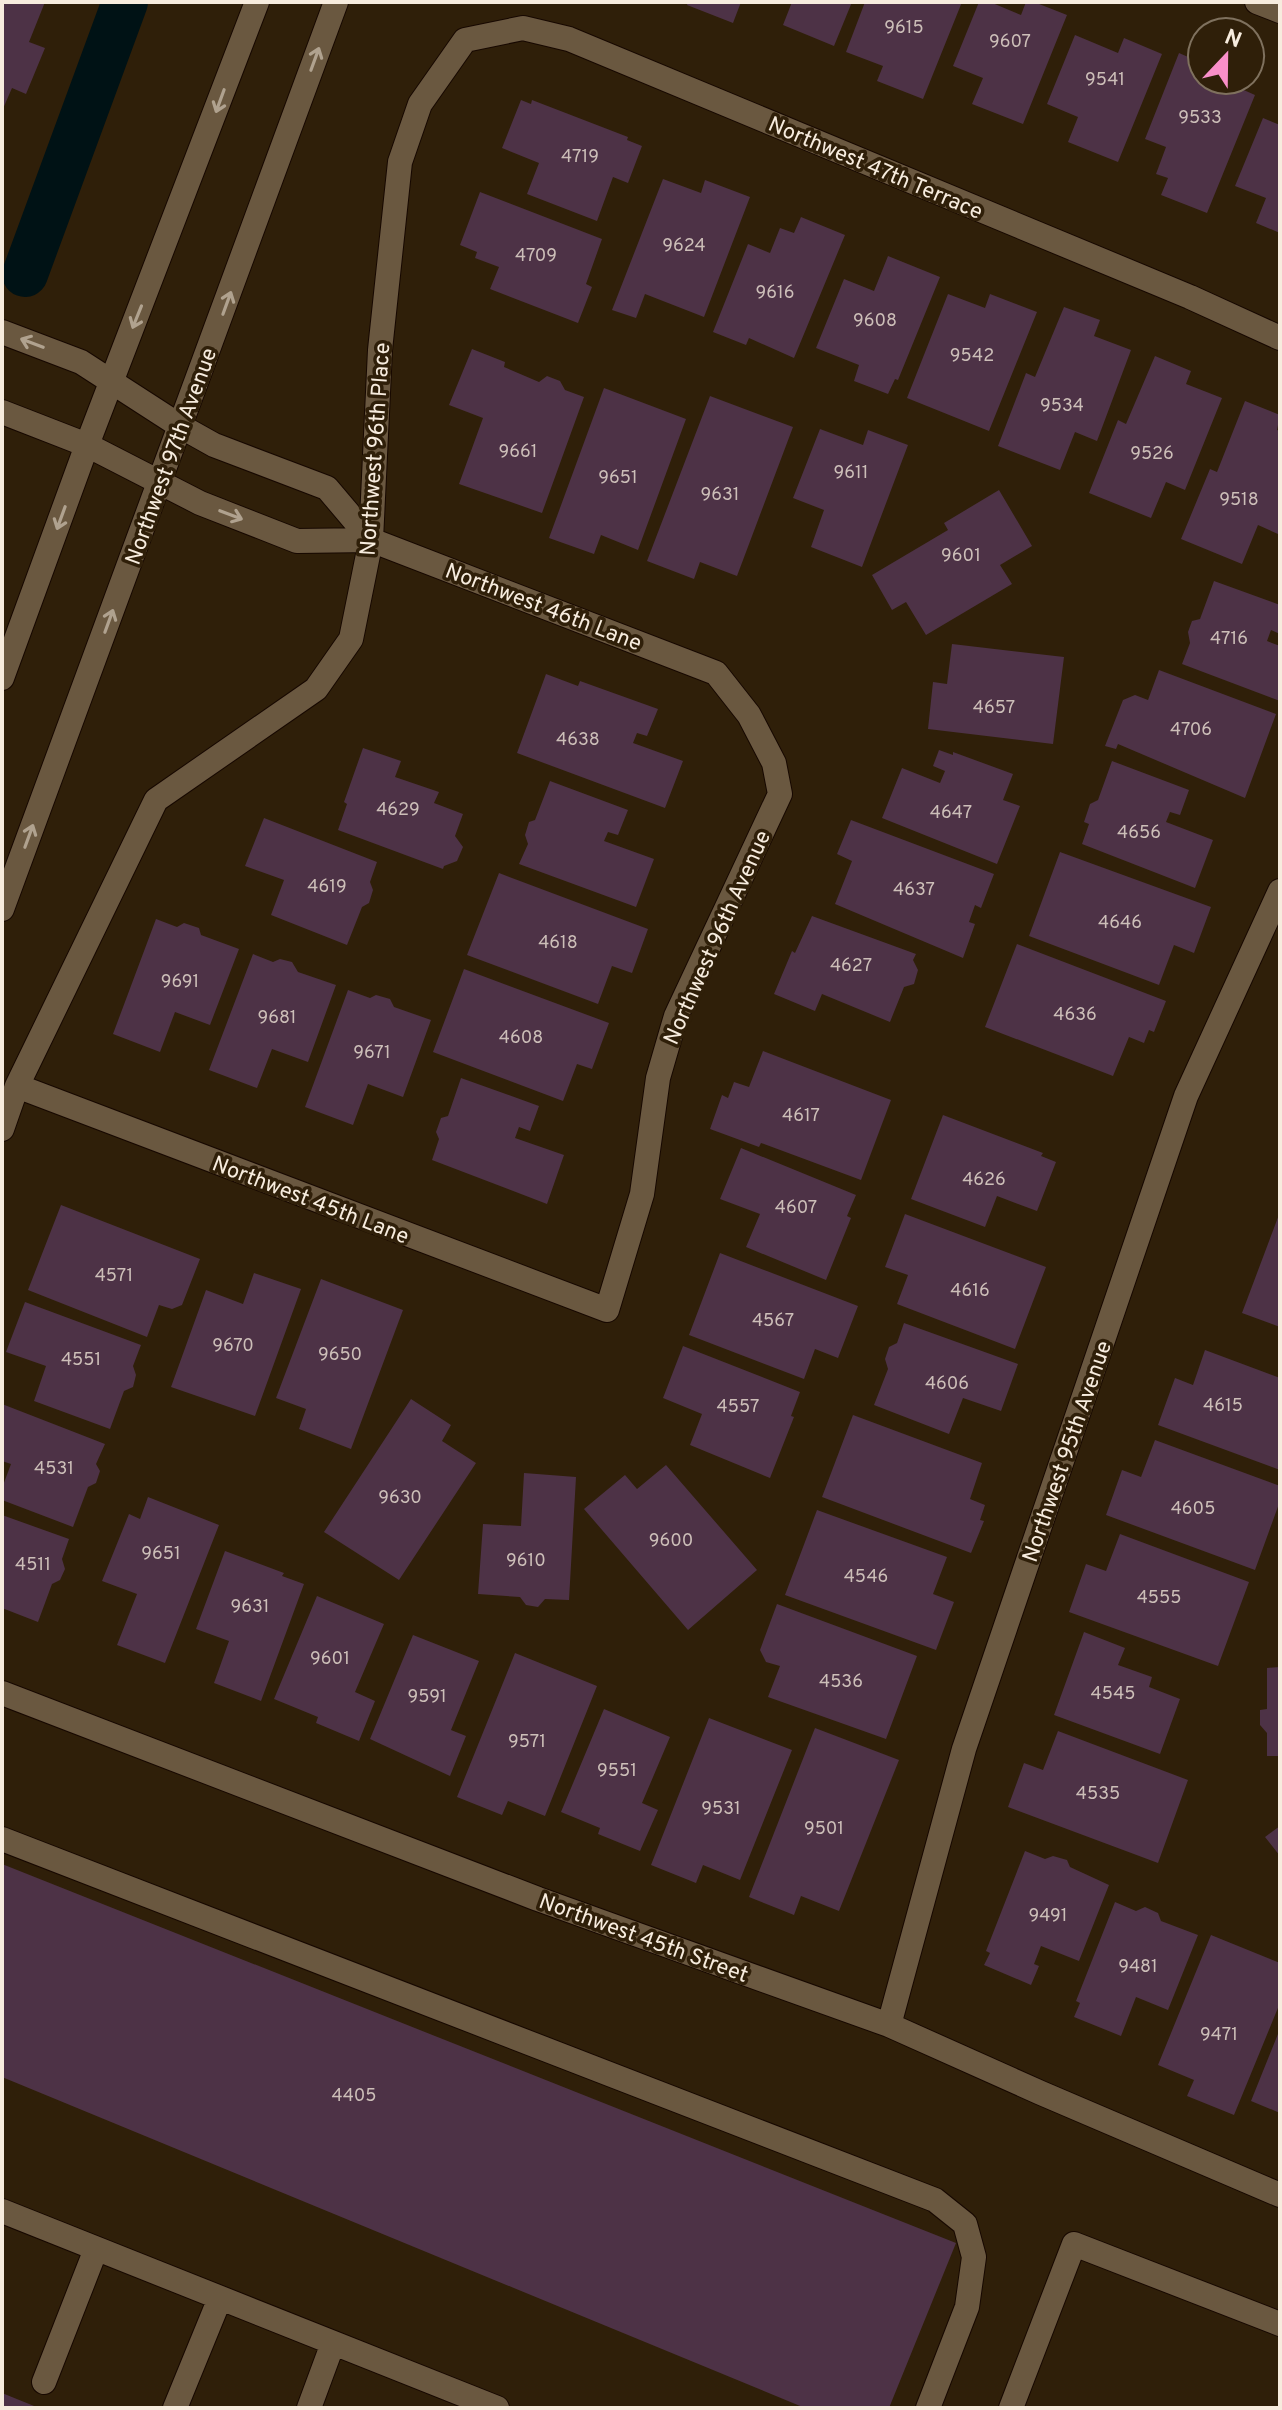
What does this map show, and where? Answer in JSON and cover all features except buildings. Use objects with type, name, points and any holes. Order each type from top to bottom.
[{"type":"street","points":[[2,678],[87,445],[257,2]]},
{"type":"street","name":"Northwest 97th Avenue","points":[[2,909],[336,2]]},
{"type":"street","points":[[1257,2],[1280,11]]},
{"type":"street","name":"Northwest 47th Terrace","points":[[465,40],[523,28],[569,39],[1190,297],[1280,338]]},
{"type":"street","name":"Northwest 96th Place","points":[[2,1129],[17,1086],[156,800],[316,689],[351,639],[371,540],[380,350],[400,162],[420,104],[465,40]]},
{"type":"street","name":"Northwest 46th Lane","points":[[2,332],[81,362],[214,445],[327,488],[371,540]]},
{"type":"street","name":"Northwest 46th Lane","points":[[2,412],[87,445],[200,503],[297,541],[371,540],[716,673]]},
{"type":"street","name":"Northwest 96th Avenue","points":[[607,1310],[642,1194],[658,1078],[676,1016],[780,794],[774,763],[762,739],[749,715],[716,673]]},
{"type":"street","name":"Northwest 95th Avenue","points":[[889,2025],[964,1749],[1186,1096],[1280,891]]},
{"type":"street","name":"Northwest 45th Lane","points":[[17,1086],[607,1310]]},
{"type":"street","name":"Northwest 45th Street","points":[[2,1693],[538,1899],[889,2025],[1280,2195]]},
{"type":"street","points":[[2,1839],[935,2200],[965,2224],[974,2257],[967,2307],[928,2408]]},
{"type":"street","points":[[2,2211],[333,2343],[444,2398],[497,2408]]},
{"type":"street","points":[[1011,2408],[1074,2244],[1280,2324]]},
{"type":"street","points":[[44,2382],[96,2249]]},
{"type":"street","points":[[175,2408],[220,2298]]},
{"type":"street","points":[[309,2408],[333,2343]]},
{"type":"waterway","points":[[25,274],[125,2]]}]
